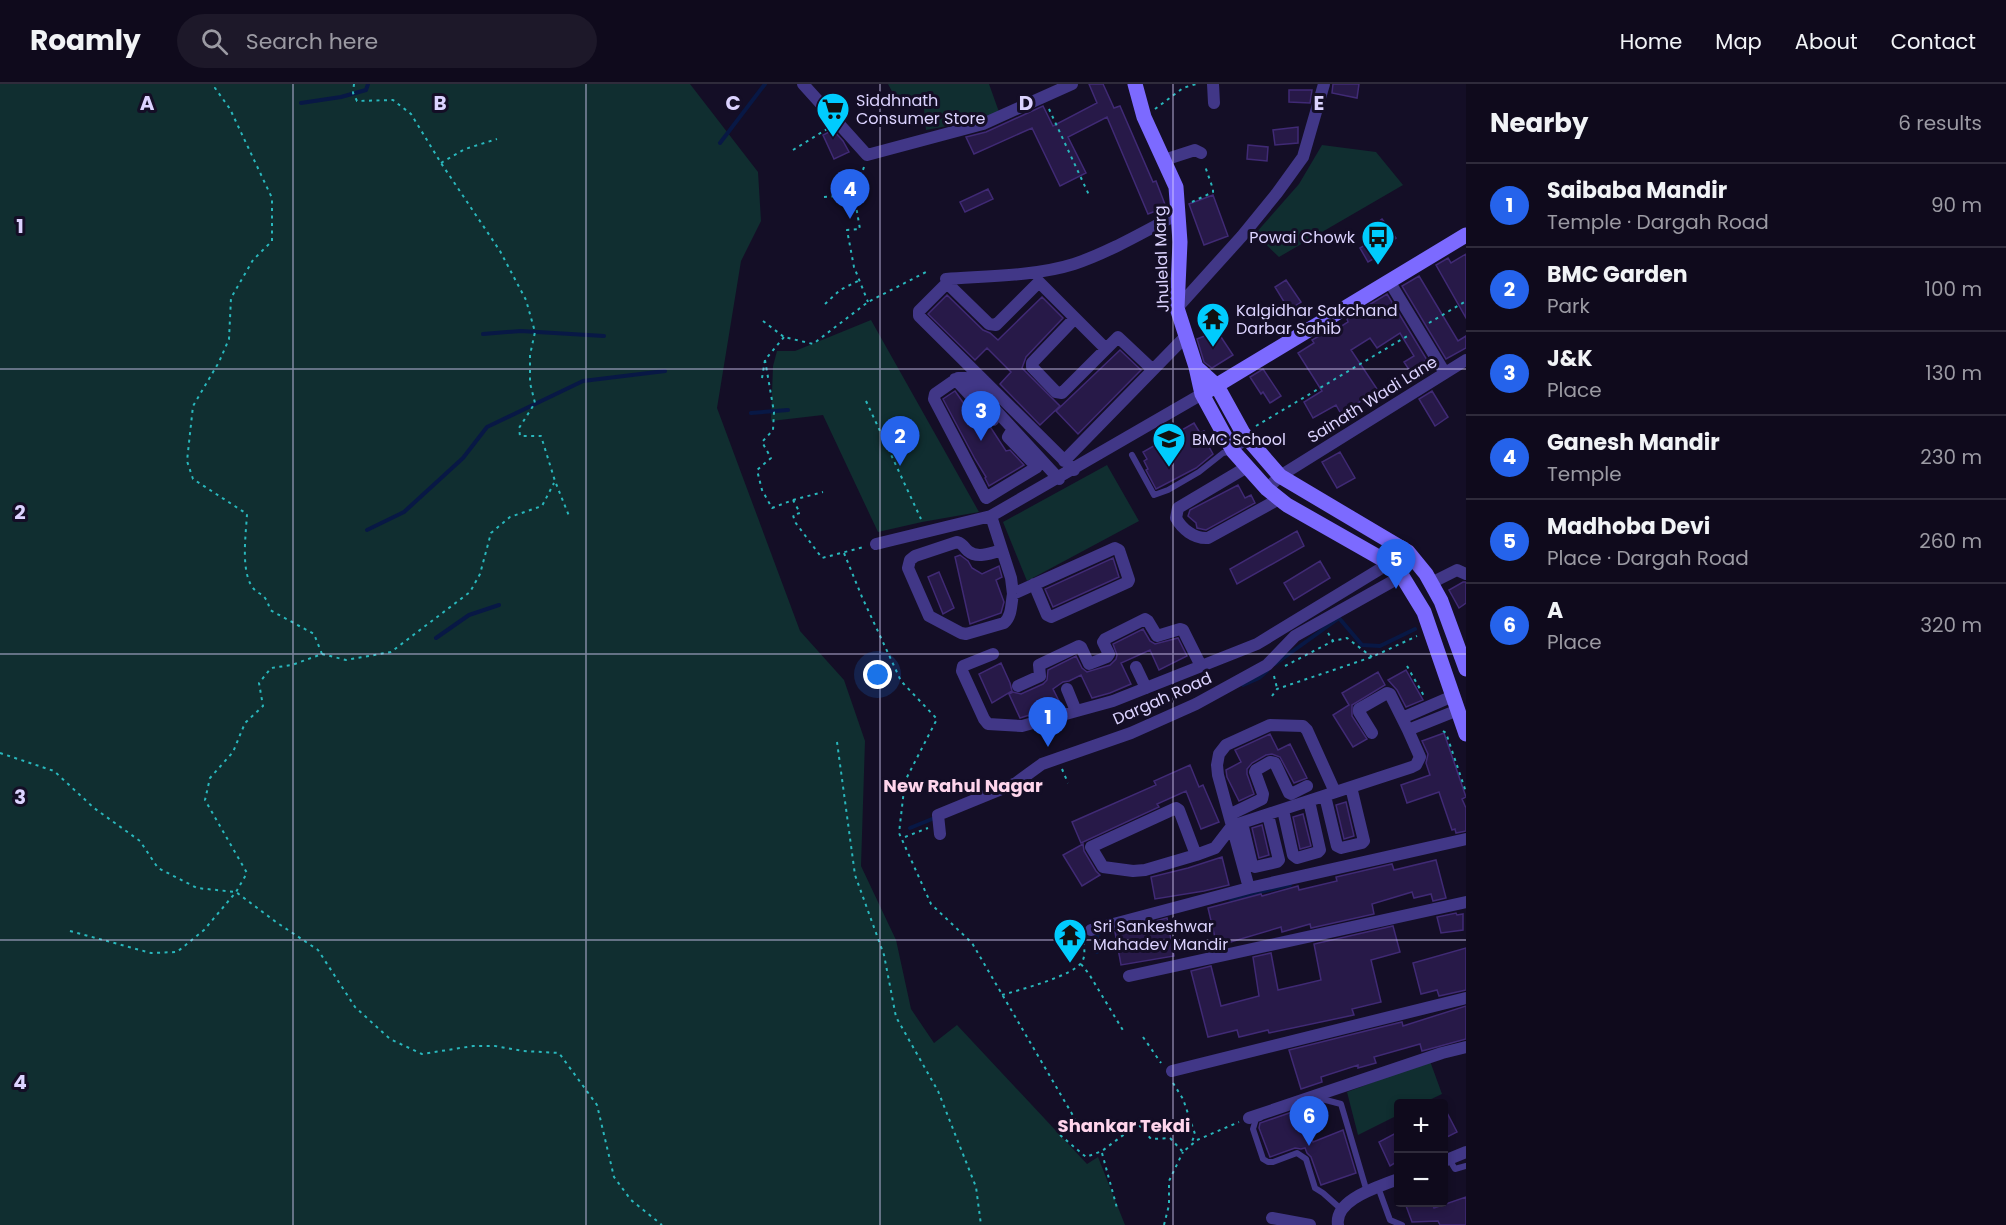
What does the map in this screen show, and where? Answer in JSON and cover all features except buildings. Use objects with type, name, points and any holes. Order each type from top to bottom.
[{"type":"street","points":[[802,84],[867,155],[983,124],[1072,84]]},
{"type":"street","name":"Jhulelal Marg","points":[[1135,84],[1144,117],[1176,187],[1180,242],[1177,308],[1202,394],[1233,451],[1273,494],[1287,505],[1389,563],[1402,576],[1424,612],[1466,735]]},
{"type":"street","points":[[1214,84],[1214,103]]},
{"type":"street","points":[[1177,308],[1242,236],[1303,157],[1324,84]]},
{"type":"street","points":[[1164,160],[1195,150],[1201,153]]},
{"type":"street","points":[[946,279],[1041,271],[1074,264],[1116,246],[1178,211]]},
{"type":"street","points":[[876,544],[991,516],[1059,479],[1466,235]]},
{"type":"street","points":[[1389,281],[1445,373]]},
{"type":"street","points":[[1074,470],[918,314],[947,285],[989,324],[996,325],[1040,282],[1106,349]]},
{"type":"street","points":[[1075,318],[1034,361],[1032,367],[1056,392],[1062,393],[1120,338],[1152,369]]},
{"type":"street","points":[[1064,461],[1186,336]]},
{"type":"street","name":"Sainath Wadi Lane","points":[[1247,467],[1178,508],[1176,518],[1181,527],[1200,539],[1208,538],[1273,494],[1280,476],[1466,360]]},
{"type":"street","points":[[1196,367],[1216,386],[1246,437],[1280,476],[1407,552],[1441,601],[1466,669]]},
{"type":"street","points":[[1013,429],[1008,437],[1037,467],[986,498],[934,399],[935,394],[955,379],[966,378],[1013,429],[1059,479]]},
{"type":"street","points":[[955,379],[993,420]]},
{"type":"street","points":[[991,516],[1011,578],[1013,594],[1008,619],[1004,623],[966,634],[929,616],[908,568],[910,560],[915,556],[957,542],[964,545],[971,553],[981,555],[1001,550]]},
{"type":"street","points":[[1013,594],[1034,584],[1115,548],[1119,550],[1129,580],[1051,616],[1047,615],[1034,584]]},
{"type":"street","points":[[993,654],[963,666],[961,669],[988,724],[1022,726],[1113,701],[1257,644],[1274,628],[1407,552]]},
{"type":"street","points":[[1431,584],[1457,570],[1466,574]]},
{"type":"street","name":"Dargah Road","points":[[939,829],[938,815],[1016,783],[1042,764],[1131,733],[1196,704],[1267,665],[1294,636],[1402,576]]},
{"type":"street","points":[[1424,612],[1441,601]]},
{"type":"street","points":[[1018,686],[1040,676],[1039,665],[1078,646],[1081,647],[1089,664],[1107,657],[1109,654],[1103,642],[1105,639],[1145,620],[1157,636],[1180,629],[1184,630],[1201,666]]},
{"type":"street","points":[[1136,667],[1146,688]]},
{"type":"street","points":[[1067,689],[1076,711]]},
{"type":"street","points":[[1234,821],[1283,810],[1416,765],[1419,757],[1390,694],[1385,693],[1359,709],[1372,733]]},
{"type":"street","points":[[1402,718],[1432,705],[1455,703]]},
{"type":"street","points":[[1408,730],[1437,719],[1455,703]]},
{"type":"street","points":[[1432,705],[1437,719]]},
{"type":"street","points":[[1268,814],[1279,860],[1255,867],[1252,865],[1234,821],[1218,775],[1217,765],[1219,754],[1226,745],[1270,724],[1303,726],[1306,730],[1330,794],[1337,846],[1341,848],[1364,841],[1351,787]]},
{"type":"street","points":[[1196,855],[1179,810],[1175,807],[1091,847],[1103,867],[1133,871],[1145,870],[1196,855],[1215,848],[1234,821],[1262,799],[1263,794],[1255,772],[1270,762],[1275,763],[1289,793],[1307,786]]},
{"type":"street","points":[[1283,810],[1295,856],[1297,858],[1318,852],[1320,850],[1309,801]]},
{"type":"street","points":[[1234,821],[1249,888]]},
{"type":"street","points":[[1091,930],[1249,888],[1466,839]]},
{"type":"street","points":[[1129,976],[1466,902]]},
{"type":"street","points":[[1170,1073],[1466,998]]},
{"type":"street","points":[[1249,1118],[1466,1047]]},
{"type":"street","points":[[1448,1159],[1466,1152]]},
{"type":"street","points":[[1338,1225],[1337,1219],[1341,1209],[1350,1200],[1394,1181]]},
{"type":"street","points":[[1272,1218],[1310,1225]]},
{"type":"lane","points":[[1132,455],[1154,495],[1168,490],[1199,472],[1223,453],[1233,451],[1246,437]]},
{"type":"lane","points":[[1341,1209],[1323,1192],[1315,1188],[1306,1159],[1297,1153],[1268,1162],[1263,1158],[1252,1129],[1256,1119],[1316,1098],[1341,1104],[1373,1190],[1390,1220],[1402,1225]]},
{"type":"lane","points":[[1448,1162],[1455,1169],[1466,1166]]},
{"type":"path","points":[[216,84],[215,88],[230,110],[272,198],[272,241],[253,260],[231,298],[229,339],[219,362],[193,406],[187,461],[193,479],[248,514],[244,559],[251,585],[267,598],[270,610],[314,634],[322,654]]},
{"type":"path","points":[[354,84],[353,93],[357,101],[393,100],[411,114],[500,251],[526,300],[535,332],[530,355],[530,383],[535,403],[519,428],[520,436],[541,436],[569,516]]},
{"type":"path","points":[[1144,117],[1183,88],[1196,84]]},
{"type":"path","points":[[1043,96],[1089,195]]},
{"type":"path","points":[[793,150],[837,123]]},
{"type":"path","points":[[441,163],[465,149],[497,139]]},
{"type":"path","points":[[1178,211],[1213,192],[1201,153]]},
{"type":"path","points":[[867,155],[854,195],[860,229],[847,230],[858,281],[868,302]]},
{"type":"path","points":[[824,197],[854,195]]},
{"type":"path","points":[[763,321],[784,337],[813,344],[868,302],[928,271]]},
{"type":"path","points":[[825,304],[840,290],[858,281]]},
{"type":"path","points":[[1246,437],[1466,301]]},
{"type":"path","points":[[762,378],[765,360],[784,337]]},
{"type":"path","points":[[765,360],[774,412],[773,430],[762,442],[771,458],[757,470],[762,490],[772,508],[823,492]]},
{"type":"path","points":[[866,401],[928,532]]},
{"type":"path","points":[[70,931],[151,953],[177,952],[204,930],[236,892],[247,873],[205,800],[210,778],[233,752],[245,723],[263,706],[259,683],[271,668],[292,665],[322,654],[345,660],[391,652],[470,592],[480,574],[491,533],[510,517],[542,506],[555,481]]},
{"type":"path","points":[[793,500],[800,513],[793,515],[795,522],[822,558],[876,544]]},
{"type":"path","points":[[1321,622],[1333,641]]},
{"type":"path","points":[[1272,696],[1277,689],[1372,657],[1430,629]]},
{"type":"path","points":[[1282,668],[1333,641],[1347,638],[1372,657]]},
{"type":"path","points":[[1407,666],[1432,705]]},
{"type":"path","points":[[1273,673],[1277,689]]},
{"type":"path","points":[[1437,719],[1440,730],[1446,733],[1466,792]]},
{"type":"path","points":[[837,742],[855,875],[884,955],[896,1017],[938,1091],[976,1187],[981,1225]]},
{"type":"path","points":[[0,753],[54,771],[94,808],[140,841],[158,868],[197,888],[236,892],[318,950],[355,1007],[390,1039],[422,1054],[473,1046],[559,1053],[597,1105],[614,1177],[631,1200],[662,1225]]},
{"type":"path","points":[[905,837],[939,829]]},
{"type":"path","points":[[1002,995],[1054,979],[1081,964],[1085,955],[1083,936],[1091,930]]},
{"type":"path","points":[[1081,964],[1124,1032]]},
{"type":"path","points":[[1143,1037],[1170,1073],[1183,1099],[1195,1134],[1190,1146]]},
{"type":"path","points":[[1164,1225],[1169,1205],[1169,1181],[1183,1152],[1197,1140],[1249,1118]]},
{"type":"path","points":[[1075,1119],[1060,1135],[1086,1157],[1102,1151],[1138,1124],[1151,1139],[1170,1138],[1183,1152]]},
{"type":"path","points":[[1102,1151],[1117,1208]]},
{"type":"green space","points":[[0,84],[690,84],[758,172],[761,221],[741,261],[717,408],[800,631],[844,680],[865,741],[861,866],[896,940],[911,1009],[934,1043],[957,1025],[1087,1164],[1098,1157],[1125,1225],[0,1225]]},
{"type":"green space","points":[[888,84],[989,84],[999,112],[969,122],[926,130],[923,99],[900,106]]},
{"type":"green space","points":[[1322,145],[1376,152],[1403,185],[1279,257],[1255,234],[1299,184]]},
{"type":"green space","points":[[871,320],[979,512],[878,532],[823,415],[771,421],[773,366],[777,351],[795,351]]},
{"type":"green space","points":[[1107,465],[1139,521],[1027,581],[1003,522]]},
{"type":"green space","points":[[1430,1061],[1442,1094],[1431,1099],[1394,1099],[1394,1117],[1358,1135],[1347,1092]]},
{"type":"waterway","points":[[301,103],[341,97],[366,90],[368,84]]},
{"type":"waterway","points":[[720,143],[765,84]]},
{"type":"waterway","points":[[483,334],[521,331],[604,336]]},
{"type":"waterway","points":[[367,530],[404,512],[463,458],[487,427],[583,381],[665,371]]},
{"type":"waterway","points":[[751,413],[788,410]]},
{"type":"waterway","points":[[436,638],[469,615],[499,605]]},
{"type":"waterway","points":[[1275,664],[1339,618],[1362,645],[1380,646],[1415,629]]},
{"type":"waterway","points":[[1243,685],[1259,678],[1267,671]]},
{"type":"waterway","points":[[910,828],[937,817]]},
{"type":"waterway","points":[[1231,899],[1290,885]]},
{"type":"waterway","points":[[1097,952],[1099,933]]},
{"type":"place","name":"Siddhnath Consumer Store","points":[[833,138]]},
{"type":"place","name":"Ganesh Mandir","points":[[850,219]]},
{"type":"place","name":"Powai Chowk","points":[[1378,266]]},
{"type":"place","name":"Kalgidhar Sakchand Darbar Sahib","points":[[1213,348]]},
{"type":"place","name":"J&K","points":[[981,441]]},
{"type":"place","name":"BMC Garden","points":[[900,466]]},
{"type":"place","name":"BMC School","points":[[1169,468]]},
{"type":"place","name":"Madhoba Devi","points":[[1396,589]]},
{"type":"place","name":"Saibaba Mandir","points":[[1048,747]]},
{"type":"place","name":"Sri Sankeshwar Mahadev Mandir","points":[[1070,964]]},
{"type":"place","name":"A","points":[[1309,1146]]},
{"type":"district","name":"New Rahul Nagar","points":[[963,786]]},
{"type":"district","name":"Shankar Tekdi","points":[[1124,1126]]}]
